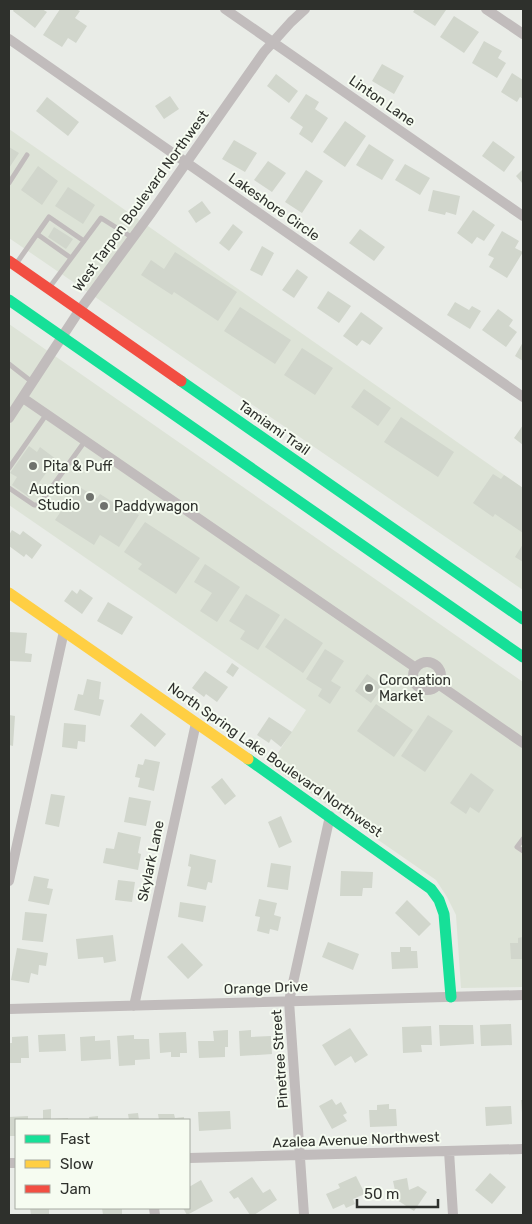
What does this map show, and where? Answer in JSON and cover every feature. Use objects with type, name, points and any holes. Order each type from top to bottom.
[{"type":"main road","name":"Tamiami Trail","points":[[12,264],[523,619]]},
{"type":"main road","points":[[9,300],[523,657]]},
{"type":"main road","name":"North Spring Lake Boulevard Northwest","points":[[9,593],[431,888],[439,900],[444,914],[451,997]]},
{"type":"main road","points":[[507,646],[523,649]]},
{"type":"street","name":"Linton Lane","points":[[225,9],[523,216]]},
{"type":"street","name":"West Tarpon Boulevard Northwest","points":[[9,418],[79,311],[272,41],[305,9]]},
{"type":"street","points":[[486,9],[523,34]]},
{"type":"street","name":"Lakeshore Circle","points":[[9,39],[523,397]]},
{"type":"street","points":[[22,398],[416,668]]},
{"type":"street","points":[[9,881],[64,631]]},
{"type":"street","points":[[426,662],[435,665],[440,672],[438,684],[429,690],[417,686],[413,678],[416,668],[426,662]]},
{"type":"street","points":[[438,684],[523,743]]},
{"type":"street","name":"Skylark Lane","points":[[134,1006],[196,722]]},
{"type":"street","name":"Pinetree Street","points":[[304,1215],[289,1002],[330,816]]},
{"type":"street","name":"Orange Drive","points":[[9,1009],[523,995]]},
{"type":"street","name":"Azalea Avenue Northwest","points":[[190,1158],[523,1149]]},
{"type":"street","points":[[449,1151],[453,1215]]},
{"type":"lane","points":[[9,183],[27,155]]},
{"type":"lane","points":[[12,264],[49,217],[84,241]]},
{"type":"lane","points":[[48,289],[101,218],[133,238]]},
{"type":"lane","points":[[37,234],[71,258]]},
{"type":"lane","points":[[9,364],[33,382]]},
{"type":"lane","points":[[9,468],[46,414]]},
{"type":"lane","points":[[9,488],[34,505],[38,505],[85,441]]},
{"type":"lane","points":[[523,839],[517,847],[523,851]]},
{"type":"shaded area","points":[[9,129],[523,488],[523,590],[9,238]]},
{"type":"shaded area","points":[[9,324],[523,682],[523,987],[461,988],[456,915],[436,880],[270,765],[306,710],[9,505]]},
{"type":"building","points":[[14,9],[42,9],[47,12],[35,28],[13,11]]},
{"type":"building","points":[[60,9],[76,9],[80,11],[75,18],[87,26],[76,43],[68,38],[62,47],[43,35]]},
{"type":"building","points":[[415,9],[446,10],[435,26],[413,12]]},
{"type":"building","points":[[454,16],[479,32],[464,53],[440,37]]},
{"type":"building","points":[[484,41],[502,51],[498,58],[506,63],[497,78],[472,63]]},
{"type":"building","points":[[382,64],[404,76],[394,94],[372,81]]},
{"type":"building","points":[[512,73],[523,80],[523,99],[520,97],[517,102],[501,92]]},
{"type":"building","points":[[276,74],[298,91],[289,103],[267,86]]},
{"type":"building","points":[[306,94],[319,102],[315,109],[328,118],[312,143],[299,134],[303,127],[290,118]]},
{"type":"building","points":[[170,96],[179,109],[164,119],[155,106]]},
{"type":"building","points":[[47,97],[79,122],[68,136],[36,111]]},
{"type":"building","points":[[345,121],[366,136],[345,167],[323,152]]},
{"type":"building","points":[[234,140],[257,153],[245,172],[222,159]]},
{"type":"building","points":[[493,141],[515,157],[504,172],[482,156]]},
{"type":"building","points":[[369,144],[394,160],[382,180],[356,165]]},
{"type":"building","points":[[9,147],[19,153],[9,168]]},
{"type":"building","points":[[268,161],[286,173],[272,192],[254,180]]},
{"type":"building","points":[[405,164],[430,178],[420,195],[395,180]]},
{"type":"building","points":[[38,166],[58,181],[42,205],[21,190]]},
{"type":"building","points":[[523,169],[523,184],[516,176]]},
{"type":"building","points":[[306,170],[323,181],[302,213],[285,202]]},
{"type":"building","points":[[68,187],[95,205],[83,224],[55,206]]},
{"type":"building","points":[[433,190],[460,196],[456,215],[446,212],[445,215],[428,211]]},
{"type":"building","points":[[202,201],[211,213],[196,223],[188,211]]},
{"type":"building","points":[[473,210],[495,225],[484,241],[477,237],[472,244],[457,233]]},
{"type":"building","points":[[233,224],[243,232],[229,251],[219,243]]},
{"type":"building","points":[[54,227],[73,239],[66,249],[48,237]]},
{"type":"building","points":[[360,229],[385,247],[374,261],[349,243]]},
{"type":"building","points":[[502,231],[519,241],[515,248],[523,252],[507,278],[489,267],[494,258],[488,255]]},
{"type":"building","points":[[262,246],[274,253],[262,276],[250,270]]},
{"type":"building","points":[[175,252],[237,292],[218,321],[174,292],[172,295],[141,275],[151,260],[164,269]]},
{"type":"building","points":[[297,269],[308,277],[294,298],[282,290]]},
{"type":"building","points":[[328,291],[351,306],[339,323],[317,308]]},
{"type":"building","points":[[455,302],[469,310],[472,306],[481,311],[470,329],[447,315]]},
{"type":"building","points":[[240,307],[291,340],[275,364],[224,331]]},
{"type":"building","points":[[498,309],[513,320],[509,326],[517,332],[506,347],[482,330]]},
{"type":"building","points":[[361,312],[383,328],[370,345],[362,340],[357,346],[343,336]]},
{"type":"building","points":[[523,342],[523,361],[515,356]]},
{"type":"building","points":[[302,348],[333,368],[315,395],[284,375]]},
{"type":"building","points":[[364,389],[391,408],[378,426],[351,407]]},
{"type":"building","points":[[401,417],[454,452],[438,477],[384,442]]},
{"type":"building","points":[[523,425],[523,445],[514,438]]},
{"type":"building","name":"Pita & Puff","points":[[29,446],[37,452],[40,447],[56,459],[29,497],[12,485],[17,477],[10,473]]},
{"type":"building","points":[[493,474],[501,479],[504,475],[523,488],[523,533],[495,514],[493,517],[473,503]]},
{"type":"building","points":[[78,486],[97,498],[100,494],[119,506],[120,504],[139,515],[119,547],[100,535],[94,545],[55,520]]},
{"type":"building","points":[[145,522],[200,558],[176,594],[138,569],[142,564],[124,552]]},
{"type":"building","points":[[12,530],[20,535],[23,531],[42,545],[32,559],[26,554],[24,557],[9,546],[9,535]]},
{"type":"building","points":[[523,544],[523,562],[515,557]]},
{"type":"building","points":[[205,564],[240,587],[217,622],[200,611],[212,593],[194,582]]},
{"type":"building","points":[[80,589],[93,598],[82,614],[64,601],[72,590],[77,594]]},
{"type":"building","points":[[246,594],[280,615],[258,650],[240,639],[245,631],[229,621]]},
{"type":"building","points":[[108,602],[133,617],[122,635],[97,621]]},
{"type":"building","points":[[285,618],[323,643],[303,673],[265,647]]},
{"type":"building","points":[[9,632],[27,633],[25,653],[32,654],[31,662],[9,661]]},
{"type":"building","points":[[325,649],[344,661],[331,681],[341,687],[330,704],[318,696],[322,689],[306,679]]},
{"type":"building","points":[[232,663],[239,668],[233,677],[226,672]]},
{"type":"building","points":[[205,671],[228,687],[217,702],[206,694],[204,697],[192,688]]},
{"type":"building","name":"Coronation Market","points":[[367,674],[383,686],[371,703],[355,691]]},
{"type":"building","points":[[87,679],[101,682],[99,699],[104,700],[100,716],[74,710],[78,694],[83,695]]},
{"type":"building","points":[[376,704],[413,730],[394,757],[357,731]]},
{"type":"building","points":[[141,713],[166,734],[155,747],[130,726]]},
{"type":"building","points":[[9,715],[15,716],[13,746],[9,745]]},
{"type":"building","points":[[428,715],[453,731],[425,772],[401,756]]},
{"type":"building","points":[[269,717],[292,732],[281,747],[271,739],[269,743],[257,735]]},
{"type":"building","points":[[64,723],[86,725],[85,742],[78,741],[77,749],[62,747]]},
{"type":"building","points":[[145,759],[160,762],[154,791],[138,787],[140,778],[135,777],[138,764],[143,765]]},
{"type":"building","points":[[471,773],[494,790],[479,813],[470,807],[466,814],[450,803]]},
{"type":"building","points":[[222,778],[236,796],[225,805],[211,787]]},
{"type":"building","points":[[51,794],[65,796],[59,827],[45,824]]},
{"type":"building","points":[[129,797],[151,801],[146,826],[124,822]]},
{"type":"building","points":[[281,816],[292,842],[279,848],[268,822]]},
{"type":"building","points":[[118,832],[141,837],[138,853],[141,854],[138,870],[103,863],[106,848],[114,849]]},
{"type":"building","points":[[190,854],[216,860],[212,883],[208,882],[206,890],[187,886],[191,867],[188,866]]},
{"type":"building","points":[[271,863],[291,866],[288,890],[267,887]]},
{"type":"building","points":[[341,871],[373,872],[372,888],[363,888],[362,896],[340,896]]},
{"type":"building","points":[[34,876],[49,879],[47,888],[53,889],[49,905],[28,901]]},
{"type":"building","points":[[118,880],[135,882],[132,902],[115,900]]},
{"type":"building","points":[[259,899],[277,903],[274,915],[281,917],[278,931],[270,929],[269,934],[257,931],[260,917],[255,916]]},
{"type":"building","points":[[407,900],[431,924],[419,936],[395,913]]},
{"type":"building","points":[[180,902],[206,906],[203,922],[178,917]]},
{"type":"building","points":[[25,912],[47,914],[43,942],[22,940]]},
{"type":"building","points":[[113,935],[116,961],[104,963],[103,957],[78,959],[76,939]]},
{"type":"building","points":[[523,937],[523,959],[511,959],[510,943],[518,943],[518,938]]},
{"type":"building","points":[[328,942],[359,954],[353,970],[322,957]]},
{"type":"building","points":[[182,943],[203,965],[188,979],[167,957]]},
{"type":"building","points":[[400,947],[411,947],[411,951],[417,951],[418,968],[392,969],[391,952],[400,952]]},
{"type":"building","points":[[17,948],[48,953],[46,966],[39,965],[38,975],[31,973],[29,983],[11,980]]},
{"type":"building","points":[[511,1024],[512,1045],[481,1046],[480,1025]]},
{"type":"building","points":[[439,1025],[473,1025],[474,1044],[440,1046]]},
{"type":"building","points":[[431,1026],[432,1045],[421,1045],[422,1052],[403,1053],[402,1027]]},
{"type":"building","points":[[350,1028],[368,1055],[355,1063],[351,1056],[335,1066],[322,1045]]},
{"type":"building","points":[[228,1030],[228,1047],[225,1047],[225,1057],[199,1058],[198,1041],[214,1041],[213,1031]]},
{"type":"building","points":[[251,1030],[251,1037],[271,1036],[272,1054],[240,1056],[239,1031]]},
{"type":"building","points":[[186,1032],[187,1053],[180,1053],[180,1057],[171,1057],[171,1052],[160,1053],[159,1033]]},
{"type":"building","points":[[65,1034],[66,1051],[39,1052],[38,1035]]},
{"type":"building","points":[[134,1035],[134,1039],[149,1039],[150,1059],[135,1060],[135,1065],[119,1066],[117,1036]]},
{"type":"building","points":[[28,1036],[29,1058],[21,1058],[21,1063],[9,1063],[9,1043],[12,1043],[12,1037]]},
{"type":"building","points":[[95,1036],[95,1041],[110,1040],[111,1059],[81,1061],[80,1037]]},
{"type":"building","points":[[332,1099],[336,1105],[341,1102],[347,1113],[343,1115],[347,1121],[332,1129],[319,1106]]},
{"type":"building","points":[[521,1100],[523,1100],[523,1113],[522,1113]]},
{"type":"building","points":[[389,1104],[389,1109],[396,1109],[397,1126],[370,1127],[369,1110],[377,1110],[377,1105]]},
{"type":"building","points":[[511,1106],[512,1124],[486,1126],[485,1107]]},
{"type":"building","points":[[51,1109],[51,1119],[43,1119],[43,1110]]},
{"type":"building","points":[[230,1111],[231,1129],[199,1131],[198,1112]]},
{"type":"building","points":[[138,1113],[139,1119],[129,1119],[128,1114]]},
{"type":"building","points":[[158,1114],[174,1114],[175,1118],[184,1117],[184,1119],[159,1119]]},
{"type":"building","points":[[28,1116],[28,1119],[15,1119],[15,1136],[9,1136],[9,1117]]},
{"type":"building","points":[[98,1116],[98,1119],[90,1119],[89,1117]]},
{"type":"building","points":[[490,1173],[506,1187],[492,1204],[475,1190]]},
{"type":"building","points":[[356,1176],[365,1194],[353,1199],[355,1204],[346,1208],[344,1204],[333,1209],[326,1194],[340,1188],[338,1184]]},
{"type":"building","points":[[252,1177],[263,1193],[270,1189],[277,1200],[254,1215],[250,1215],[238,1197],[234,1199],[229,1192]]},
{"type":"building","points":[[407,1178],[409,1190],[418,1186],[427,1192],[414,1211],[397,1200],[393,1181]]},
{"type":"building","points":[[201,1180],[213,1201],[187,1215],[184,1209],[190,1209],[190,1186]]},
{"type":"building","points":[[30,1209],[49,1209],[49,1215],[31,1215]]},
{"type":"building","points":[[102,1209],[122,1209],[122,1215],[103,1215]]},
{"type":"traffic: fast","points":[[9,300],[523,657]]},
{"type":"traffic: fast","points":[[181,381],[523,619]]},
{"type":"traffic: fast","points":[[248,759],[431,889],[439,900],[444,914],[451,997]]},
{"type":"traffic: slow","points":[[9,593],[248,759]]},
{"type":"traffic: jam","points":[[9,261],[181,381]]},
{"type":"place","name":"Pita & Puff","points":[[33,466]]},
{"type":"place","name":"Auction Studio","points":[[90,497]]},
{"type":"place","name":"Paddywagon","points":[[104,506]]},
{"type":"place","name":"Coronation Market","points":[[369,688]]}]
